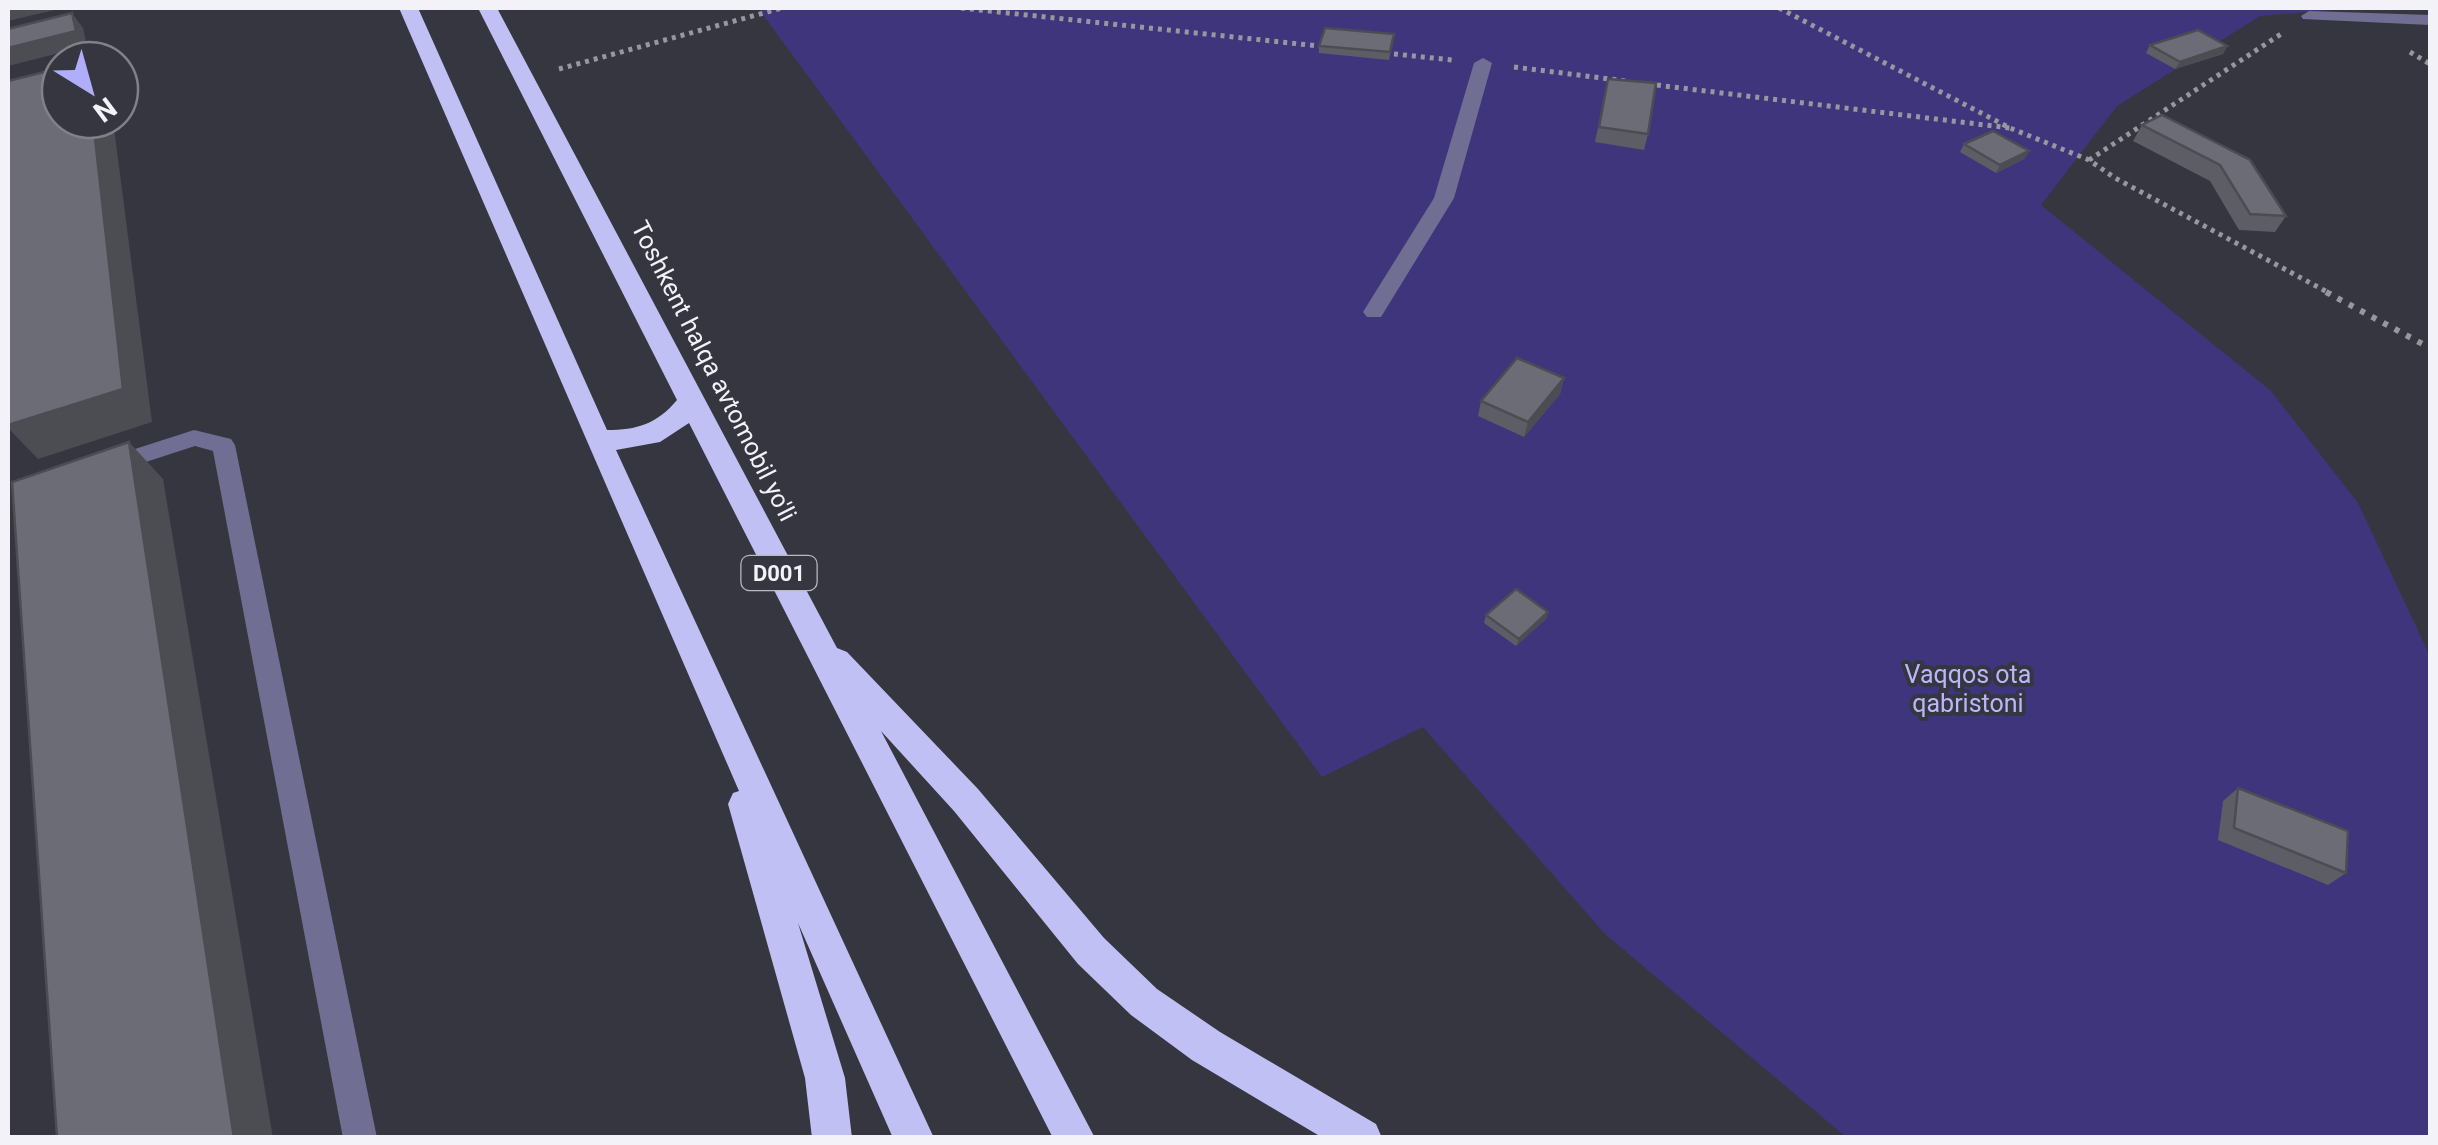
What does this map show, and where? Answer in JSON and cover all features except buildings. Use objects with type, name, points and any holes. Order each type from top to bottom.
[{"type":"highway","points":[[408,8],[597,439],[914,1138]]},
{"type":"highway","name":"Toshkent halqa avtomobil yo'li","points":[[486,8],[1075,1138]]},
{"type":"highway","points":[[597,439],[624,441],[654,435],[676,422],[690,403]]},
{"type":"highway","points":[[810,634],[966,800],[1091,951],[1144,1002],[1206,1046],[1362,1138]]},
{"type":"highway","points":[[709,687],[824,1078],[832,1138]]},
{"type":"lane","points":[[2309,16],[2430,20]]},
{"type":"lane","points":[[1374,312],[1444,198],[1484,63]]},
{"type":"lane","points":[[82,475],[194,438],[223,446],[360,1138]]},
{"type":"path","points":[[524,79],[782,8]]},
{"type":"path","points":[[1779,8],[2010,128],[2089,160],[2430,348]]},
{"type":"path","points":[[2089,160],[2309,16]]},
{"type":"green space","name":"Vaqqos ota qabristoni","points":[[758,8],[2359,8],[2260,16],[2117,106],[2041,205],[2271,391],[2358,503],[2430,656],[2430,1137],[1846,1137],[1605,934],[1423,727],[1322,777]]}]
